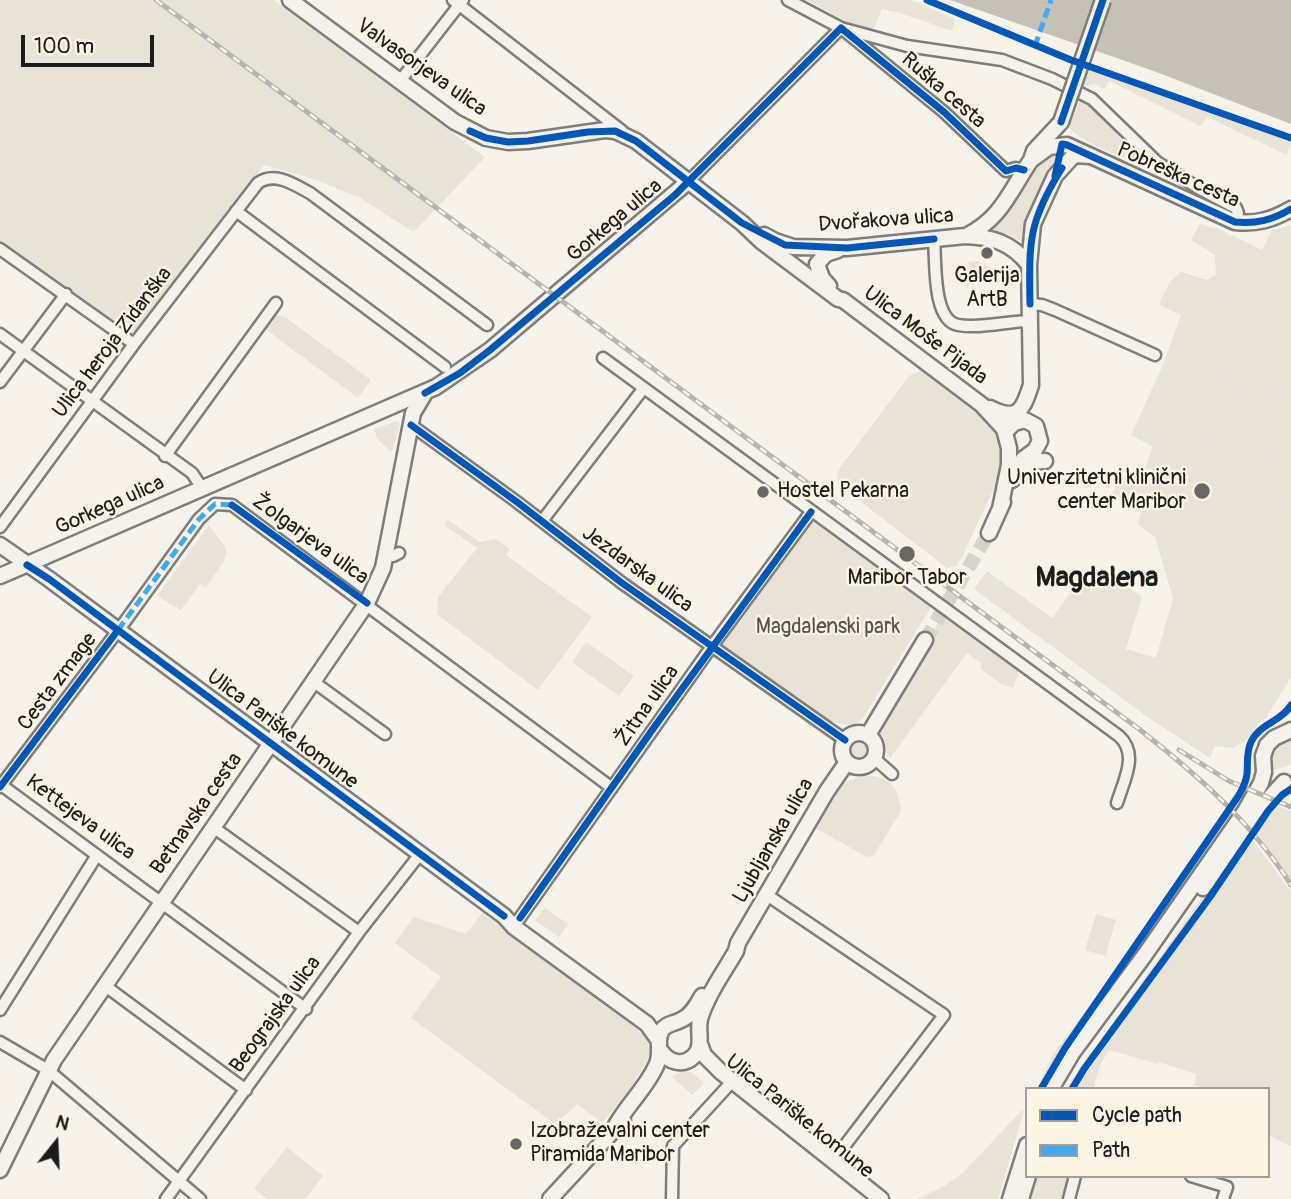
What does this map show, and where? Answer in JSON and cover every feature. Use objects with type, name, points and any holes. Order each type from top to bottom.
[{"type":"street","name":"Valvasorjeva ulica","points":[[290,0],[455,122],[486,138],[508,142],[528,141],[605,130],[615,131],[628,136],[689,181]]},
{"type":"street","name":"Ruška cesta","points":[[788,0],[841,28],[944,112],[1006,171],[1027,165]]},
{"type":"street","points":[[1055,176],[1062,144],[1061,122],[1103,0]]},
{"type":"street","points":[[400,81],[459,1],[628,136]]},
{"type":"street","points":[[841,28],[907,46],[1002,60],[1086,95],[1157,162],[1236,208],[1238,213],[1235,222]]},
{"type":"street","name":"Gorkega ulica","points":[[0,576],[425,393],[460,373],[689,181],[841,28]]},
{"type":"street","points":[[965,236],[988,223],[1034,151],[1061,122]]},
{"type":"street","points":[[1027,165],[1049,147],[1062,144]]},
{"type":"street","name":"Pobreška cesta","points":[[1062,144],[1080,149],[1235,222],[1263,222],[1291,209]]},
{"type":"street","points":[[1034,424],[1030,321],[1033,224],[1055,176],[1067,160],[1074,155],[1090,156]]},
{"type":"street","name":"Ulica heroja Zidanška","points":[[0,527],[134,344],[258,183],[264,179],[276,178],[310,193],[487,325]]},
{"type":"street","points":[[689,181],[762,242],[843,300]]},
{"type":"street","points":[[236,211],[445,367]]},
{"type":"street","name":"Dvořakova ulica","points":[[742,223],[785,245],[847,248],[965,236],[982,237],[1006,243],[1030,265]]},
{"type":"street","points":[[934,239],[939,305],[947,319],[960,325],[1030,321]]},
{"type":"street","points":[[0,248],[134,344]]},
{"type":"street","points":[[843,300],[839,293],[821,278],[817,264],[826,254],[847,248]]},
{"type":"street","points":[[0,382],[66,294]]},
{"type":"street","name":"Ulica Moše Pijada","points":[[843,300],[982,405]]},
{"type":"street","points":[[165,456],[276,303]]},
{"type":"street","points":[[1030,304],[1055,310],[1155,355]]},
{"type":"street","points":[[0,334],[191,473],[202,488]]},
{"type":"street","points":[[603,358],[1125,741],[1130,750],[1130,760],[1117,803]]},
{"type":"street","points":[[982,405],[1002,414],[1017,412],[1027,401],[1031,385]]},
{"type":"street","points":[[542,521],[643,389]]},
{"type":"street","name":"Betnavska cesta","points":[[0,1170],[48,1070],[367,603],[392,554],[411,425],[417,404],[425,393]]},
{"type":"street","points":[[982,405],[1008,441],[1018,454],[1035,450],[1040,441],[1039,432],[1034,424],[1025,420],[1011,425],[1008,441],[1009,465],[999,509]]},
{"type":"street","name":"Jezdarska ulica","points":[[411,425],[622,583],[845,740]]},
{"type":"street","points":[[989,533],[1014,475],[1027,454]]},
{"type":"street","points":[[999,509],[1009,499],[1029,462],[1045,461]]},
{"type":"street","name":"Žolgarjeva ulica","points":[[118,630],[199,519],[215,504],[232,505],[612,788]]},
{"type":"street","name":"Žitna ulica","points":[[510,919],[612,788],[811,512]]},
{"type":"street","name":"Ulica Pariške komune","points":[[0,545],[420,854],[640,1011],[651,1018],[676,1022]]},
{"type":"street","name":"Cesta zmage","points":[[1,785],[118,630]]},
{"type":"street","points":[[868,735],[925,640]]},
{"type":"street","points":[[314,682],[385,734]]},
{"type":"street","points":[[1052,1087],[1073,1052],[1189,892],[1246,816],[1281,777],[1262,761],[1267,744],[1289,727]]},
{"type":"street","points":[[1062,1087],[1246,816],[1260,746],[1272,731],[1289,727]]},
{"type":"street","points":[[857,733],[868,735],[876,746],[874,758],[863,766],[847,762],[842,750],[845,740],[857,733]]},
{"type":"street","points":[[874,758],[892,774]]},
{"type":"street","name":"Ljubljanska ulica","points":[[699,1010],[732,949],[847,762]]},
{"type":"street","name":"Kettejeva ulica","points":[[1,785],[306,1009]]},
{"type":"street","points":[[213,827],[359,932]]},
{"type":"street","name":"Beograjska ulica","points":[[166,1199],[306,1009],[359,932],[420,854]]},
{"type":"street","points":[[0,1010],[97,855]]},
{"type":"street","points":[[767,895],[944,1015],[833,1161]]},
{"type":"street","name":"Ulica Pariške komune","points":[[510,919],[514,927],[647,1024],[660,1046]]},
{"type":"street","points":[[104,985],[246,1090]]},
{"type":"street","points":[[550,1199],[635,1108],[663,1072],[695,1054],[699,1038],[699,1010],[662,1031],[655,1068],[617,1125]]},
{"type":"street","points":[[676,1022],[690,1024],[699,1038],[704,1055],[721,1072],[881,1199]]},
{"type":"street","points":[[0,1042],[48,1070],[200,1199]]},
{"type":"street","points":[[660,1046],[667,1058],[680,1061]]},
{"type":"street","name":"Ulica Pariške komune","points":[[680,1061],[704,1068],[869,1199]]},
{"type":"street","points":[[672,1199],[673,1146],[728,1086]]},
{"type":"street","points":[[1010,1199],[1025,1151]]},
{"type":"street","points":[[1021,1199],[1027,1178]]},
{"type":"street","points":[[1069,1199],[1074,1178]]},
{"type":"street","points":[[1198,1178],[1227,1187],[1223,1199]]},
{"type":"shaded area","points":[[0,0],[274,0],[485,157],[414,232],[360,198],[314,179],[264,165],[134,335],[0,242]]},
{"type":"shaded area","points":[[950,0],[1291,0],[1291,124],[1151,70]]},
{"type":"shaded area","name":"Univerzitetni klinični center Maribor","points":[[1200,224],[1220,230],[1262,250],[1272,230],[1291,225],[1291,677],[1266,718],[1247,740],[1233,748],[1215,746],[1210,758],[1152,720],[974,589],[987,571],[1052,618],[1084,573],[1104,571],[1142,597],[1126,649],[1156,658],[1173,598],[1155,537],[1137,524],[1143,508],[1112,494],[1122,474],[1140,479],[1153,447],[1131,435],[1162,367],[1181,315],[1159,304],[1170,282],[1181,272],[1206,280],[1216,275],[1215,255],[1193,241]]},
{"type":"green space","points":[[807,0],[912,0],[955,19],[952,31],[882,9],[873,30],[845,21]]},
{"type":"green space","points":[[1090,69],[1291,139],[1287,155],[1207,117],[1201,126],[1109,81],[1105,89],[1095,84],[1082,87]]},
{"type":"green space","points":[[1078,97],[1092,106],[1125,144],[1152,166],[1151,169],[1097,146],[1069,128],[1080,100]]},
{"type":"green space","points":[[1051,152],[1055,156],[1055,162],[1029,219],[1024,243],[1008,234],[995,233],[993,227],[1035,163]]},
{"type":"green space","points":[[1200,224],[1220,230],[1264,252],[1260,260],[1242,253],[1226,291],[1220,289],[1209,302],[1190,293],[1181,315],[1159,304],[1170,282],[1181,272],[1206,280],[1215,276],[1217,270],[1215,255],[1193,241]]},
{"type":"green space","points":[[978,261],[1002,275],[1002,283],[990,283],[976,276],[968,262]]},
{"type":"green space","points":[[1291,263],[1291,294],[1260,362],[1251,357],[1246,358],[1241,374],[1272,389],[1291,347],[1291,370],[1280,394],[1254,394],[1230,382],[1231,373],[1281,265]]},
{"type":"green space","points":[[273,316],[285,317],[371,380],[358,398],[264,328]]},
{"type":"green space","points":[[926,367],[994,424],[1000,434],[1006,462],[963,555],[956,566],[947,568],[839,485],[837,474],[909,376]]},
{"type":"green space","points":[[1230,399],[1218,429],[1230,435],[1243,407],[1248,409],[1233,444],[1215,437],[1194,484],[1206,489],[1214,473],[1239,484],[1225,518],[1190,502],[1184,492],[1225,400]]},
{"type":"green space","points":[[396,421],[400,424],[393,449],[390,451],[377,438],[374,429]]},
{"type":"green space","points":[[1258,457],[1274,459],[1290,466],[1276,497],[1291,504],[1291,511],[1268,501],[1275,485],[1251,474]]},
{"type":"green space","points":[[1174,510],[1206,526],[1182,577],[1172,570],[1163,536]]},
{"type":"green space","name":"Magdalenski park","points":[[813,519],[932,605],[863,718],[854,725],[836,722],[802,705],[719,647]]},
{"type":"green space","points":[[448,520],[480,542],[495,539],[510,549],[506,555],[592,617],[538,690],[437,614],[438,597],[477,548],[444,525]]},
{"type":"green space","points":[[209,525],[226,549],[224,561],[206,588],[200,584],[181,610],[157,596]]},
{"type":"green space","points":[[944,612],[1020,670],[1013,688],[1001,684],[981,669],[981,663],[967,653],[890,758],[880,742],[880,729]]},
{"type":"green space","points":[[586,642],[634,676],[619,696],[572,662]]},
{"type":"green space","points":[[1291,738],[1291,764],[1272,770],[1269,760],[1276,743]]},
{"type":"green space","points":[[855,740],[863,740],[869,750],[863,760],[855,760],[849,754],[849,746]]},
{"type":"green space","points":[[862,776],[879,777],[891,783],[898,794],[901,811],[874,855],[867,857],[815,828],[844,783]]},
{"type":"green space","points":[[1275,806],[1291,811],[1291,880],[1257,832]]},
{"type":"green space","points":[[1230,815],[1232,817],[1046,1087],[1043,1087],[1068,1046]]},
{"type":"green space","points":[[1247,834],[1249,836],[1209,896],[1067,1087]]},
{"type":"green space","points":[[1253,840],[1291,892],[1291,1146],[1270,1136],[1270,1087],[1200,1087],[1194,1085],[1196,1074],[1109,1050],[1100,1065],[1094,1087],[1076,1087]]},
{"type":"green space","points":[[545,908],[568,924],[559,937],[535,920]]},
{"type":"green space","points":[[482,913],[646,1037],[650,1048],[648,1059],[629,1090],[602,1123],[577,1104],[555,1124],[411,1018],[441,977],[395,943],[414,917],[466,934]]},
{"type":"green space","points":[[1096,914],[1116,920],[1105,956],[1085,950]]},
{"type":"green space","points":[[1139,939],[1060,1054],[1041,1087],[1038,1087],[1052,1056]]},
{"type":"green space","points":[[681,1071],[691,1072],[704,1083],[692,1095],[672,1077]]},
{"type":"green space","points":[[1022,1110],[998,1199],[917,1199],[963,1173]]},
{"type":"green space","points":[[287,1147],[323,1176],[305,1199],[267,1199],[254,1189]]},
{"type":"green space","points":[[1036,1178],[1067,1178],[1061,1199],[1030,1199]]},
{"type":"tunnel","points":[[925,640],[989,533]]},
{"type":"railway","points":[[156,0],[1139,729],[1222,800],[1259,840],[1291,885]]},
{"type":"railway","points":[[1179,750],[1229,781],[1291,807]]},
{"type":"marked path","points":[[1035,46],[1051,0]]},
{"type":"marked path","points":[[118,630],[199,519],[215,504],[232,505],[237,509]]},
{"type":"cycle path","points":[[927,0],[1071,60],[1291,138]]},
{"type":"cycle path","points":[[1061,122],[1103,0]]},
{"type":"cycle path","points":[[425,393],[460,373],[490,350],[675,195],[841,28],[944,112],[1006,171],[1016,168],[1024,170]]},
{"type":"cycle path","points":[[470,131],[486,138],[508,142],[615,131],[636,141],[742,223],[785,245],[847,248],[934,239]]},
{"type":"cycle path","points":[[1055,176],[1062,144],[1235,222],[1264,220],[1291,209]]},
{"type":"cycle path","points":[[1030,304],[1033,233],[1043,203],[1062,168]]},
{"type":"cycle path","points":[[411,425],[622,583],[845,740]]},
{"type":"cycle path","points":[[232,505],[367,603]]},
{"type":"cycle path","points":[[520,918],[655,726],[811,512]]},
{"type":"cycle path","points":[[27,565],[504,916]]},
{"type":"cycle path","points":[[0,787],[118,630]]},
{"type":"cycle path","points":[[1042,1087],[1065,1048],[1239,795],[1246,780],[1251,742],[1265,726],[1287,711],[1291,705]]},
{"type":"cycle path","points":[[1073,1087],[1210,897],[1268,811],[1291,789]]},
{"type":"place","name":"Galerija ArtB","points":[[987,253]]},
{"type":"place","name":"Univerzitetni klinični center Maribor","points":[[1202,491]]},
{"type":"place","name":"Hostel Pekarna","points":[[763,492]]},
{"type":"place","name":"Maribor Tabor","points":[[907,554]]},
{"type":"place","name":"Izobraževalni center Piramida Maribor","points":[[516,1144]]},
{"type":"district","name":"Magdalena","points":[[1097,579]]}]
